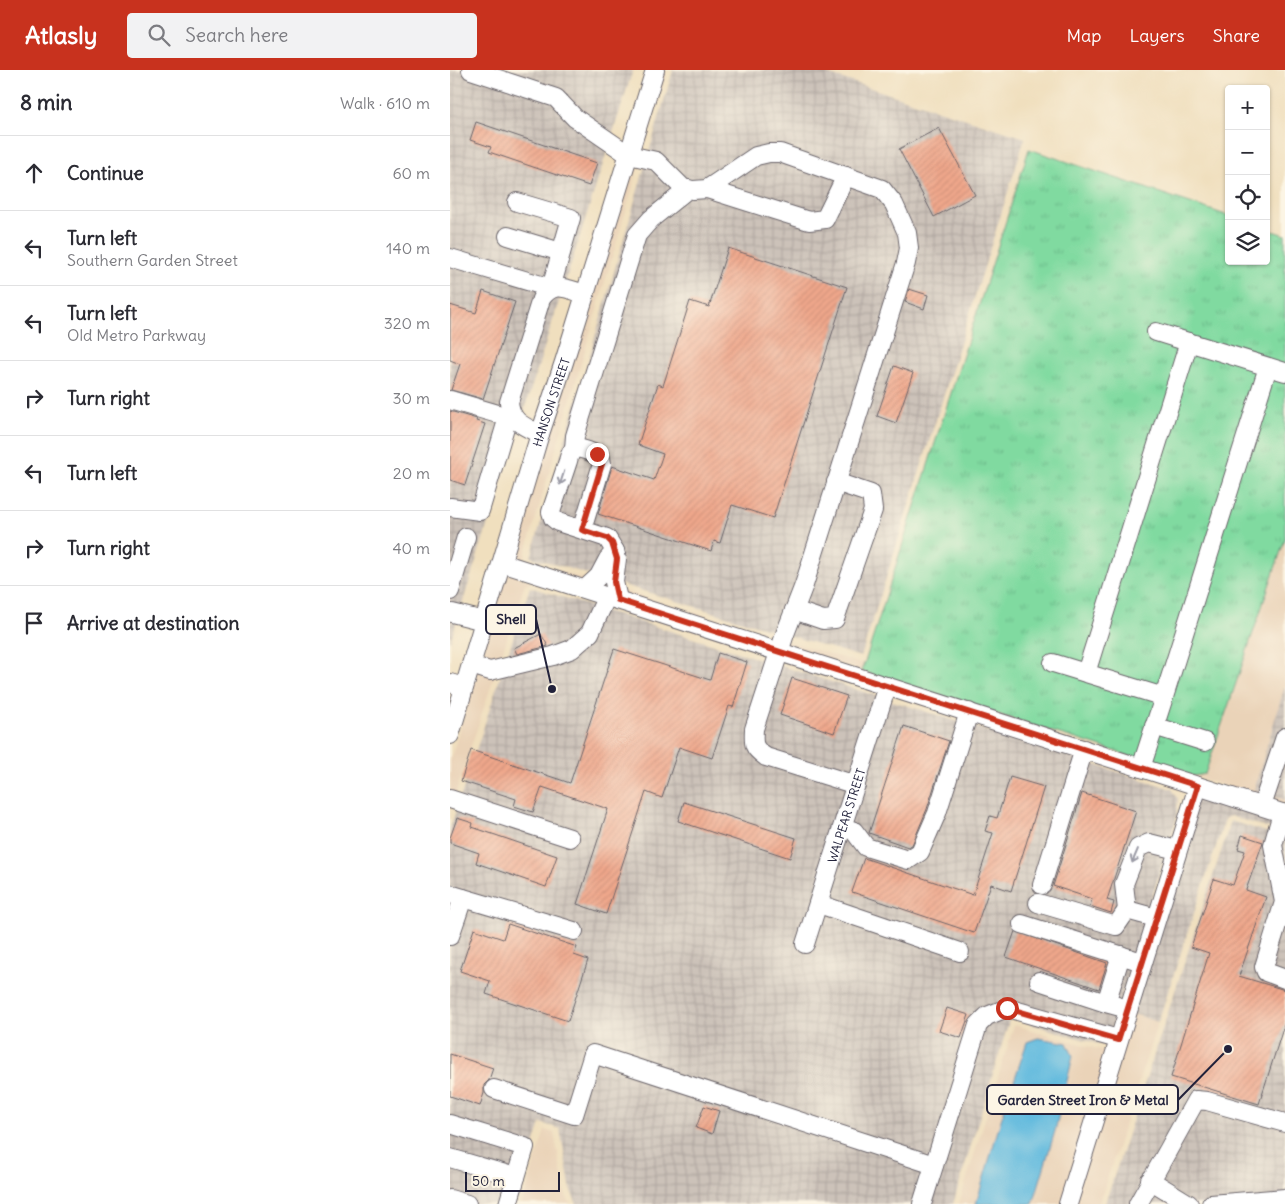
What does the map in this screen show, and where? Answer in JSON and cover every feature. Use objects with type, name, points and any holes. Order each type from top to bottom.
[{"type":"street","points":[[471,70],[556,98],[576,118],[629,155],[656,161],[683,188],[707,189],[809,221],[825,219],[846,176]]},
{"type":"street","name":"HANSON STREET","points":[[450,735],[457,685],[471,665],[540,434],[655,70]]},
{"type":"street","points":[[707,189],[756,156],[780,153],[882,189],[894,204],[907,233],[909,248],[887,324],[804,584],[754,729],[753,742],[757,750],[766,758],[856,785]]},
{"type":"street","points":[[471,665],[490,671],[553,656],[572,649],[590,634],[612,598],[617,559],[615,551],[607,538],[558,522],[552,518],[551,512],[568,461],[574,449],[575,436],[637,234],[651,219],[688,189]]},
{"type":"street","points":[[517,202],[571,218],[551,288]]},
{"type":"street","points":[[508,236],[561,252]]},
{"type":"street","points":[[450,258],[551,288]]},
{"type":"street","points":[[450,507],[480,511],[512,418],[509,402],[541,299],[546,291],[558,286],[585,294]]},
{"type":"street","points":[[1156,332],[1285,372]]},
{"type":"street","points":[[1086,673],[1189,342]]},
{"type":"street","points":[[1141,768],[1268,367]]},
{"type":"street","points":[[450,400],[512,418],[521,425],[540,434]]},
{"type":"street","points":[[574,449],[578,448],[597,454],[601,458],[602,464],[582,530]]},
{"type":"street","points":[[794,610],[823,620],[835,619],[873,510],[872,494],[836,482]]},
{"type":"street","points":[[450,591],[466,537]]},
{"type":"street","points":[[585,589],[599,576],[608,559],[615,551]]},
{"type":"street","points":[[502,563],[1284,814],[1273,845],[1284,902],[1264,967],[1266,972],[1285,979]]},
{"type":"street","points":[[451,613],[484,621]]},
{"type":"street","points":[[1053,663],[1164,697]]},
{"type":"street","name":"WALPEAR STREET","points":[[805,944],[887,686]]},
{"type":"street","points":[[843,827],[854,831],[866,847],[908,860],[920,852],[937,813],[969,712]]},
{"type":"street","points":[[1154,726],[1205,742]]},
{"type":"street","points":[[1262,806],[1285,737]]},
{"type":"street","points":[[1042,885],[1084,749]]},
{"type":"street","points":[[1068,1204],[1198,786]]},
{"type":"street","points":[[450,799],[570,838]]},
{"type":"street","points":[[1038,903],[1116,926],[1127,910],[1124,884],[1138,848],[1149,843],[1177,850]]},
{"type":"street","points":[[450,936],[456,896],[574,931]]},
{"type":"street","points":[[819,904],[960,952]]},
{"type":"street","points":[[1127,910],[1156,918]]},
{"type":"street","points":[[1022,924],[1142,962]]},
{"type":"street","points":[[1106,1003],[1120,955]]},
{"type":"street","points":[[1039,981],[1128,1009]]},
{"type":"street","points":[[922,1204],[978,1025],[987,1016],[1007,1008],[1118,1040]]},
{"type":"street","points":[[494,1089],[574,1115],[593,1054],[934,1165]]},
{"type":"street","points":[[1138,1204],[1196,1100],[1207,1101],[1285,1123]]},
{"type":"street","points":[[450,1124],[525,1147],[508,1204]]},
{"type":"street","points":[[450,1158],[516,1177]]},
{"type":"street","points":[[1150,1180],[1188,1204]]},
{"type":"street","points":[[1211,1204],[1285,1198]]},
{"type":"street","points":[[450,1199],[467,1204]]},
{"type":"shaded area","points":[[450,70],[633,70],[450,642]]},
{"type":"shaded area","points":[[663,70],[667,70],[525,558],[529,562],[859,663],[864,662],[861,671],[511,558]]},
{"type":"shaded area","points":[[673,70],[815,70],[1025,138],[861,657],[531,557]]},
{"type":"shaded area","points":[[1285,539],[1285,805],[1193,776],[1205,774]]},
{"type":"shaded area","points":[[507,571],[532,582],[525,584],[450,810],[450,761]]},
{"type":"shaded area","points":[[530,587],[1172,789],[1178,799],[1176,819],[1106,1046],[1010,1018],[953,1204],[577,1204],[571,1191],[560,1129],[541,1123],[515,1204],[450,1204],[450,829]]},
{"type":"shaded area","points":[[1285,685],[1285,800],[1254,790]]},
{"type":"shaded area","points":[[1189,790],[1285,821],[1285,833],[1230,816],[1225,819],[1158,1022],[1130,1013]]},
{"type":"shaded area","points":[[1231,821],[1285,838],[1285,1204],[1105,1204]]},
{"type":"shaded area","points":[[1130,1013],[1158,1022],[1099,1204],[1033,1204],[1055,1131],[1038,1038],[1027,1042],[976,1204],[959,1204],[1014,1025],[1108,1052]]},
{"type":"shaded area","points":[[545,1130],[554,1133],[565,1193],[570,1204],[522,1204]]},
{"type":"green space","points":[[1029,149],[1225,215],[1225,265],[1270,265],[1270,230],[1285,235],[1285,539],[1205,774],[1193,776],[861,671]]},
{"type":"water","points":[[1038,1038],[1067,1043],[1073,1056],[1055,1131],[1033,1204],[976,1204],[1027,1042]]},
{"type":"building","points":[[476,122],[597,163],[589,186],[489,152],[491,147],[470,140]]},
{"type":"building","points":[[939,128],[975,195],[934,217],[899,149]]},
{"type":"building","points":[[728,248],[847,287],[773,518],[732,505],[720,543],[714,541],[711,551],[598,514],[612,466],[654,480],[663,454],[638,445],[658,384],[663,386],[690,301],[709,307]]},
{"type":"building","points":[[909,289],[928,295],[924,309],[905,302]]},
{"type":"building","points":[[483,291],[515,302],[483,399],[451,390],[460,364],[450,360],[450,305],[476,313]]},
{"type":"building","points":[[894,366],[913,373],[896,423],[877,416]]},
{"type":"building","points":[[450,411],[477,419],[476,421],[485,424],[465,485],[450,480]]},
{"type":"building","points":[[541,634],[548,646],[517,654],[514,648]]},
{"type":"building","points":[[614,649],[710,680],[718,653],[747,662],[733,707],[729,706],[712,758],[679,747],[662,798],[646,792],[606,914],[577,904],[608,809],[542,787],[533,812],[514,806],[516,799],[461,781],[471,750],[570,783]]},
{"type":"building","points":[[792,678],[847,696],[834,733],[780,715]]},
{"type":"building","points":[[904,726],[949,741],[927,809],[912,845],[908,847],[869,833]]},
{"type":"building","points":[[1010,777],[1044,787],[1011,891],[991,884],[974,933],[852,892],[864,858],[973,895],[993,833],[985,831],[990,816],[997,818]]},
{"type":"building","points":[[1082,793],[1136,811],[1107,900],[1114,902],[1111,913],[1090,906],[1092,899],[1053,886]]},
{"type":"building","points":[[684,802],[796,838],[790,858],[678,821]]},
{"type":"building","points":[[457,818],[473,823],[472,827],[557,856],[546,887],[476,863],[479,853],[450,843]]},
{"type":"building","points":[[1242,835],[1263,842],[1246,890],[1266,897],[1239,976],[1285,990],[1285,1022],[1259,1104],[1171,1077],[1209,953],[1191,947],[1214,879],[1233,885],[1245,851],[1238,849]]},
{"type":"building","points":[[508,924],[577,947],[574,955],[588,960],[568,1021],[486,994],[490,981],[460,971],[474,929],[503,939]]},
{"type":"building","points":[[1015,931],[1107,963],[1099,989],[1006,957]]},
{"type":"building","points":[[947,1008],[969,1015],[961,1038],[939,1031]]},
{"type":"building","points":[[450,1054],[493,1068],[489,1080],[484,1085],[480,1106],[450,1096]]},
{"type":"building","points":[[704,1106],[719,1111],[712,1134],[696,1128]]},
{"type":"place","name":"Shell","points":[[552,689]]},
{"type":"place","name":"Garden Street Iron & Metal","points":[[1228,1049]]},
{"type":"route","points":[[597,454],[601,458],[602,464],[582,530],[607,538],[612,543],[617,559],[614,582],[618,600],[1198,786],[1118,1040],[1007,1008]]}]
